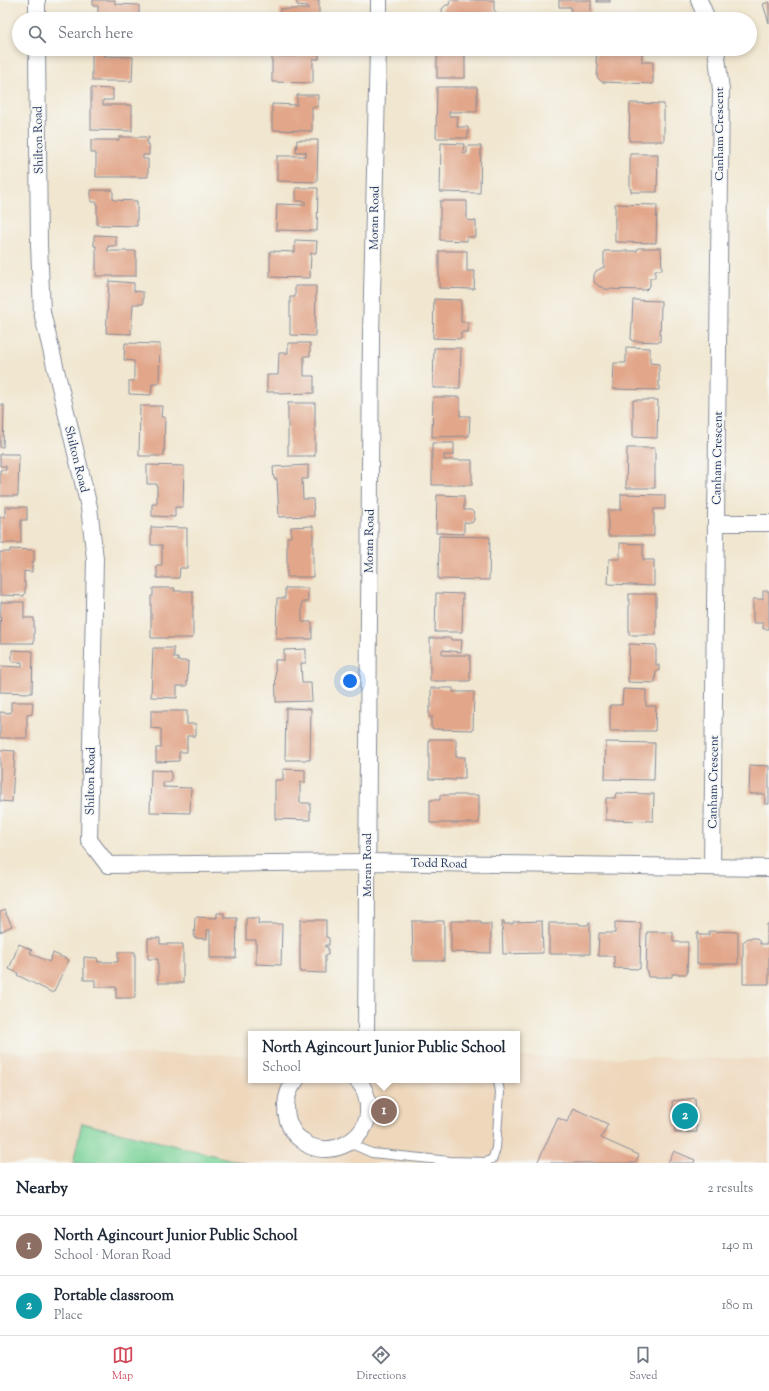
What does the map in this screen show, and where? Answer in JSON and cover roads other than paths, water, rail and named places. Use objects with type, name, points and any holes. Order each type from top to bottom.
[{"type":"street","points":[[37,0],[37,12]]},
{"type":"street","points":[[379,0],[379,12]]},
{"type":"street","points":[[699,0],[704,12]]},
{"type":"street","name":"Shilton Road","points":[[37,56],[39,245],[42,312],[89,507],[95,559],[89,840],[108,866]]},
{"type":"street","name":"Moran Road","points":[[366,1031],[371,335],[378,56]]},
{"type":"street","name":"Canham Crescent","points":[[712,867],[721,90],[717,56]]},
{"type":"street","points":[[716,523],[769,524]]},
{"type":"street","name":"Todd Road","points":[[108,866],[367,862],[769,868]]},
{"type":"street","points":[[294,1083],[287,1096],[286,1116],[294,1134],[310,1146],[330,1150],[349,1143],[358,1136],[364,1126],[368,1115],[368,1104],[362,1083]]},
{"type":"lane","points":[[349,1143],[372,1153],[450,1162],[487,1162],[493,1158],[496,1148],[500,1092],[498,1083]]},
{"type":"place","name":"North Agincourt Junior Public School","points":[[384,1111]]},
{"type":"place","name":"Portable classroom","points":[[685,1116]]}]
